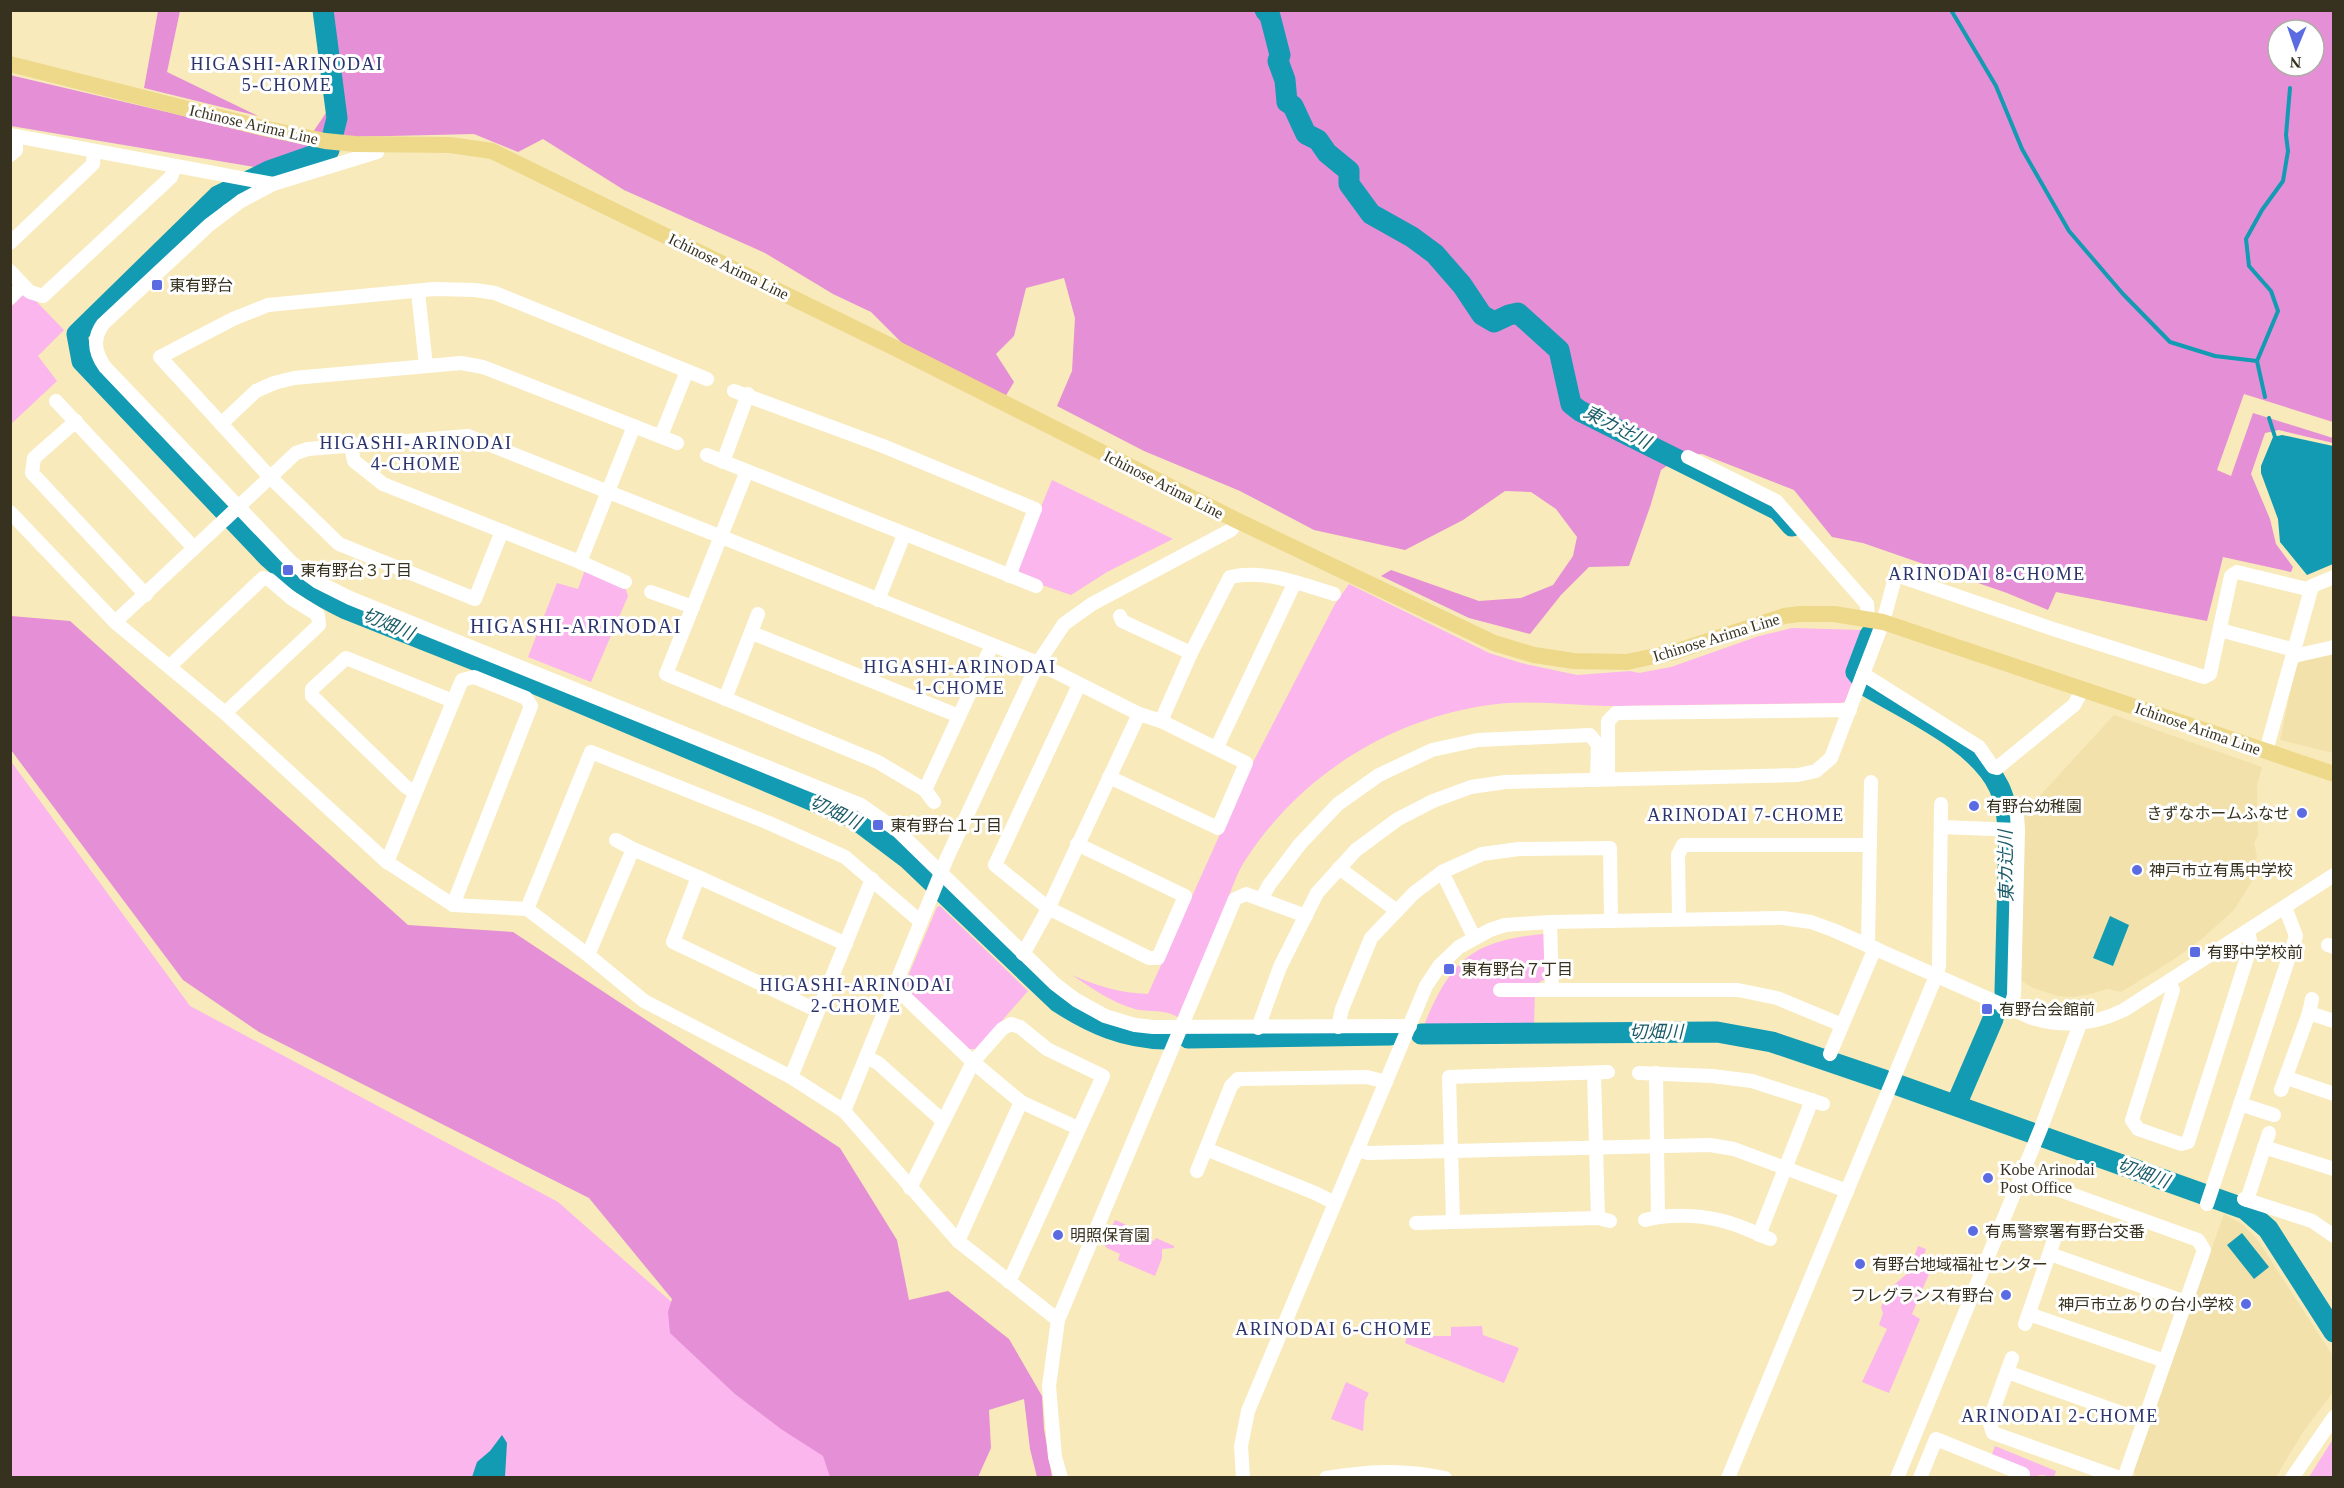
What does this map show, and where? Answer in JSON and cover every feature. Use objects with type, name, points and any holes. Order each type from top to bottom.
[{"type":"main road","name":"Ichinose Arima Line","points":[[10,64],[263,128],[331,142],[464,146],[492,151],[897,349],[1238,521],[1475,635],[1534,655],[1574,661],[1627,662],[1674,652],[1784,616],[1834,614],[1875,620],[2334,774]]},
{"type":"street","points":[[10,155],[15,150],[13,136],[273,184]]},
{"type":"street","points":[[379,145],[377,152],[273,184],[241,201],[215,220],[104,324],[96,338],[97,353],[105,367],[237,507],[302,571],[327,587],[861,805],[888,823],[1066,993],[1105,1016],[1135,1025],[1183,1029],[1410,1026]]},
{"type":"street","points":[[10,243],[93,164],[94,151]]},
{"type":"street","points":[[10,271],[30,292],[43,296],[171,177],[175,166]]},
{"type":"street","points":[[10,298],[23,285]]},
{"type":"street","points":[[501,531],[475,599],[339,544],[269,476],[160,357],[233,319],[268,305],[434,289],[475,290],[495,293],[707,379]]},
{"type":"street","points":[[418,292],[426,366]]},
{"type":"street","points":[[221,424],[256,391],[274,383],[294,378],[461,363],[483,367],[677,443]]},
{"type":"street","points":[[662,436],[687,372]]},
{"type":"street","points":[[723,462],[741,393],[884,447],[1035,509],[1009,576]]},
{"type":"street","points":[[56,401],[194,548]]},
{"type":"street","points":[[76,421],[34,458],[32,473],[146,595]]},
{"type":"street","points":[[580,562],[634,426]]},
{"type":"street","points":[[115,622],[296,453],[308,449],[468,436],[1038,663],[1139,714],[1161,721],[1246,763],[1218,828],[1109,777]]},
{"type":"street","points":[[351,446],[354,461],[383,484],[626,582]]},
{"type":"street","points":[[707,455],[1036,586]]},
{"type":"street","points":[[1688,457],[1776,501],[1867,604],[1875,620]]},
{"type":"street","points":[[747,471],[666,674],[878,762],[925,790],[934,802]]},
{"type":"street","points":[[13,520],[115,622],[225,713],[387,862],[453,905],[527,909],[644,1001],[791,1077],[844,1111],[958,1242],[1059,1320]]},
{"type":"street","points":[[844,1111],[941,873],[1038,663],[1064,624],[1092,603],[1231,530],[1238,521]]},
{"type":"street","points":[[878,600],[904,535]]},
{"type":"street","points":[[1258,1028],[1280,967],[1317,893],[1356,850],[1398,819],[1432,801],[1471,787],[1505,782],[1798,775],[1816,771],[1830,758],[1863,674],[1875,620],[1895,578],[1899,576],[2053,630],[2205,677],[2210,674],[2231,576],[2238,572],[2311,590]]},
{"type":"street","points":[[1161,721],[1191,653],[1230,577],[1245,574],[1266,575],[1334,594]]},
{"type":"street","points":[[2266,751],[2312,586],[2334,577]]},
{"type":"street","points":[[170,666],[263,578],[270,580],[318,615],[319,625],[225,713]]},
{"type":"street","points":[[1216,747],[1295,582]]},
{"type":"street","points":[[651,592],[693,607]]},
{"type":"street","points":[[725,699],[758,614]]},
{"type":"street","points":[[1120,616],[1122,621],[1191,653]]},
{"type":"street","points":[[2220,630],[2295,653],[2334,647]]},
{"type":"street","points":[[752,633],[959,716]]},
{"type":"street","points":[[925,790],[992,645]]},
{"type":"street","points":[[415,793],[312,696],[312,688],[346,658],[453,701]]},
{"type":"street","points":[[1863,674],[1979,747],[1997,768],[2074,705],[2083,689]]},
{"type":"street","points":[[387,862],[462,680],[474,677],[526,698],[531,706],[453,905]]},
{"type":"street","points":[[1077,844],[1185,896],[1158,958],[1149,958],[1048,908],[995,866],[1079,685]]},
{"type":"street","points":[[1603,780],[1608,721],[1616,713],[1850,710]]},
{"type":"street","points":[[1023,954],[1048,908],[1139,714]]},
{"type":"street","points":[[1262,898],[1300,844],[1338,804],[1379,775],[1432,750],[1478,740],[1590,735],[1598,745],[1603,780]]},
{"type":"street","points":[[527,909],[591,752],[845,857],[921,922]]},
{"type":"street","points":[[1830,1054],[1872,947],[1870,782]]},
{"type":"street","points":[[1728,1478],[1936,976],[1939,966],[1941,804]]},
{"type":"street","points":[[2010,1010],[2014,995],[2017,815]]},
{"type":"street","points":[[1941,827],[2018,830]]},
{"type":"street","points":[[616,840],[846,944]]},
{"type":"street","points":[[1679,919],[1678,855],[1683,845],[1870,845]]},
{"type":"street","points":[[1338,1027],[1342,1009],[1371,938],[1414,893],[1442,872],[1482,854],[1519,849],[1610,848],[1611,921]]},
{"type":"street","points":[[588,955],[633,849]]},
{"type":"street","points":[[1339,868],[1397,910]]},
{"type":"street","points":[[1442,872],[1474,937]]},
{"type":"street","points":[[1243,1478],[1241,1446],[1248,1412],[1426,986],[1450,956],[1474,937],[1505,925],[1550,921],[1797,919],[1824,926],[2010,1010],[2042,1022],[2080,1024],[2098,1021],[2117,1013],[2334,875]]},
{"type":"street","points":[[698,877],[673,942],[818,1011]]},
{"type":"street","points":[[791,1077],[872,879]]},
{"type":"street","points":[[1061,1478],[1055,1457],[1049,1386],[1059,1320],[1183,1029],[1235,899],[1246,894],[1306,916]]},
{"type":"street","points":[[2209,1199],[2296,936],[2285,907]]},
{"type":"street","points":[[1550,921],[1552,989]]},
{"type":"street","points":[[2169,981],[2173,990],[2132,1120],[2138,1129],[2181,1144],[2188,1142],[2251,945],[2248,931]]},
{"type":"street","points":[[1500,990],[1738,990],[1777,998],[1842,1024]]},
{"type":"street","points":[[893,991],[905,998],[972,1062],[1021,1102],[1078,1128]]},
{"type":"street","points":[[2334,1021],[2310,1006],[2284,1084],[2334,1094]]},
{"type":"street","points":[[910,1188],[972,1062],[1002,1029],[1011,1024],[1020,1027],[1047,1049],[1103,1076],[1009,1282]]},
{"type":"street","points":[[1897,1478],[2038,1135],[2080,1024]]},
{"type":"street","points":[[866,1056],[878,1063],[943,1121]]},
{"type":"street","points":[[1453,1222],[1449,1077],[1608,1072]]},
{"type":"street","points":[[1416,1223],[1604,1219],[1596,1147],[1593,1073]]},
{"type":"street","points":[[1639,1073],[1656,1073],[1712,1076],[1752,1081],[1817,1102],[1785,1167],[1765,1237],[1729,1223],[1691,1217],[1652,1218],[1657,1146],[1656,1073]]},
{"type":"street","points":[[1197,1171],[1231,1086],[1239,1079],[1367,1077],[1386,1082]]},
{"type":"street","points":[[958,1242],[1021,1102]]},
{"type":"street","points":[[2240,1104],[2274,1115]]},
{"type":"street","points":[[2269,1133],[2246,1199],[2312,1221],[2334,1236]]},
{"type":"street","points":[[1357,1150],[1367,1153],[1710,1145],[1734,1149],[1847,1191]]},
{"type":"street","points":[[2264,1148],[2334,1169]]},
{"type":"street","points":[[1206,1149],[1335,1203]]},
{"type":"street","points":[[2021,1176],[2198,1240],[2204,1250],[2144,1421],[2122,1478],[1993,1433],[1989,1421],[2009,1365],[2144,1421]]},
{"type":"street","points":[[2165,1361],[2027,1319],[2052,1247],[2186,1302]]},
{"type":"street","points":[[2292,1478],[2334,1417]]},
{"type":"street","points":[[1920,1478],[1936,1439],[2023,1474]]},
{"type":"street","points":[[1326,1478],[1372,1471],[1416,1472],[1445,1478]]},
{"type":"shaded area","points":[[158,11],[180,11],[167,72],[258,116],[144,88]]},
{"type":"shaded area","points":[[321,11],[2333,11],[2333,422],[2244,394],[2217,470],[2231,476],[2253,413],[2333,438],[2333,443],[2279,430],[2265,433],[2251,474],[2270,519],[2276,544],[2293,567],[2291,572],[2223,557],[2207,621],[2056,592],[2048,610],[2007,593],[1863,543],[1832,537],[1794,490],[1702,454],[1682,455],[1661,470],[1629,566],[1589,567],[1561,595],[1530,634],[1469,618],[1381,576],[1391,570],[1479,601],[1521,598],[1553,585],[1573,556],[1577,537],[1556,509],[1531,492],[1505,491],[1463,520],[1405,550],[1314,530],[1240,491],[1144,451],[1057,406],[1072,371],[1075,318],[1064,278],[1026,288],[1014,336],[996,354],[1014,382],[1005,397],[902,343],[871,312],[833,294],[765,253],[624,190],[543,139],[518,152],[474,134],[348,137],[313,132],[328,110]]},
{"type":"shaded area","points":[[10,75],[324,149],[261,168],[11,126]]},
{"type":"shaded area","points":[[21,296],[32,297],[64,330],[38,356],[57,381],[11,424],[11,307]]},
{"type":"shaded area","points":[[1052,480],[1173,539],[1107,572],[1071,595],[1022,578],[1017,566]]},
{"type":"shaded area","points":[[585,570],[624,584],[628,596],[591,682],[528,657],[557,583],[578,589]]},
{"type":"shaded area","points":[[1349,584],[1489,653],[1521,663],[1577,675],[1630,671],[1639,673],[1671,667],[1759,636],[1792,628],[1861,630],[1871,633],[1845,702],[1618,706],[1550,703],[1499,704],[1446,714],[1412,725],[1379,740],[1348,758],[1319,779],[1292,803],[1246,859],[1180,1019],[1170,1013],[1127,1006],[1102,995],[1072,975],[1109,988],[1148,994],[1248,772],[1335,604]]},
{"type":"shaded area","points":[[11,616],[70,621],[408,925],[513,932],[840,1148],[897,1240],[909,1300],[948,1291],[1009,1339],[1042,1396],[1044,1429],[1052,1477],[1037,1477],[1030,1449],[1024,1399],[989,1410],[991,1448],[978,1477],[830,1477],[823,1456],[781,1429],[735,1394],[670,1333],[668,1312],[672,1299],[589,1198],[259,1032],[183,980],[11,750]]},
{"type":"shaded area","points":[[2333,653],[2333,753],[2280,740],[2296,665],[2302,660]]},
{"type":"shaded area","name":"神戸市立有馬中学校","points":[[2114,715],[2262,767],[2257,785],[2258,835],[2254,843],[2257,856],[2251,883],[2234,910],[2203,938],[2173,960],[2121,992],[2107,989],[2073,997],[2058,996],[2033,988],[2020,980],[2022,815]]},
{"type":"shaded area","points":[[10,760],[190,1006],[558,1202],[835,1446],[844,1477],[11,1477]]},
{"type":"shaded area","points":[[940,906],[1028,991],[977,1049],[967,1049],[910,995],[906,981],[937,907]]},
{"type":"shaded area","points":[[1544,934],[1545,979],[1535,985],[1534,1029],[1422,1030],[1442,988],[1465,960],[1479,950],[1497,943],[1518,937]]},
{"type":"shaded area","name":"神戸市立ありの台小学校","points":[[2224,1214],[2242,1224],[2257,1239],[2333,1356],[2333,1392],[2303,1432],[2276,1477],[2136,1477],[2133,1469]]},
{"type":"shaded area","points":[[1115,1220],[1152,1236],[1151,1240],[1154,1241],[1156,1238],[1174,1246],[1174,1248],[1162,1249],[1162,1258],[1155,1276],[1118,1260],[1120,1254],[1107,1248],[1104,1244]]},
{"type":"shaded area","points":[[1918,1246],[1926,1249],[1923,1258],[1934,1262],[1912,1314],[1920,1319],[1889,1393],[1862,1382],[1887,1329],[1879,1325],[1883,1313],[1881,1307],[1888,1290],[1909,1272]]},
{"type":"shaded area","points":[[1482,1326],[1483,1335],[1519,1348],[1504,1383],[1405,1343],[1407,1336],[1451,1336],[1451,1327]]},
{"type":"shaded area","points":[[1346,1382],[1369,1393],[1365,1401],[1363,1431],[1331,1419]]},
{"type":"shaded area","points":[[2333,1439],[2333,1477],[2309,1477]]},
{"type":"shaded area","points":[[1995,1446],[2056,1471],[2054,1477],[2042,1475],[2030,1477],[2028,1471],[1991,1457]]},
{"type":"water","points":[[2282,435],[2333,446],[2333,564],[2307,575],[2280,542],[2278,519],[2261,473],[2261,466],[2273,437]]},
{"type":"water","points":[[2110,916],[2129,925],[2113,966],[2093,958]]},
{"type":"water","points":[[2242,1233],[2269,1267],[2254,1279],[2227,1245]]},
{"type":"water","points":[[502,1435],[507,1443],[505,1477],[472,1477],[477,1462],[490,1451]]},
{"type":"waterway","name":"切畑川","points":[[323,10],[337,118],[329,150],[269,171],[218,196],[77,334],[82,361],[268,557],[315,592],[346,609],[533,683],[854,818],[907,858],[1058,1002],[1083,1017],[1122,1033],[1165,1039]]},
{"type":"waterway","name":"東カ辻川","points":[[1265,10],[1270,16],[1280,55],[1278,61],[1285,80],[1287,102],[1293,106],[1306,134],[1318,140],[1327,153],[1349,171],[1349,184],[1371,214],[1412,237],[1435,254],[1462,285],[1482,315],[1494,322],[1518,313],[1559,350],[1571,404],[1580,411],[1778,510],[1792,526]]},
{"type":"waterway","points":[[1951,10],[1996,86],[2022,149],[2069,231],[2123,294],[2170,342],[2215,356],[2257,361]]},
{"type":"waterway","points":[[2265,397],[2257,361],[2278,311],[2271,291],[2249,266],[2246,239],[2262,210],[2283,181],[2288,151],[2286,135],[2290,88]]},
{"type":"waterway","points":[[2269,418],[2275,437]]},
{"type":"waterway","name":"東カ辻川","points":[[1870,635],[1856,672],[1868,687],[1959,742],[1989,771],[2002,793],[2009,838],[2005,992]]},
{"type":"waterway","name":"東カ辻川","points":[[1956,1105],[1993,1019]]},
{"type":"waterway","name":"切畑川","points":[[1421,1034],[1717,1032],[1772,1042],[1884,1080]]},
{"type":"waterway","name":"切畑川","points":[[1188,1038],[1390,1035]]},
{"type":"waterway","name":"切畑川","points":[[1898,1085],[2245,1209],[2268,1229],[2334,1332]]},
{"type":"place","name":"東有野台","points":[[157,285]]},
{"type":"place","name":"東有野台３丁目","points":[[288,570]]},
{"type":"place","name":"有野台幼稚園","points":[[1974,806]]},
{"type":"place","name":"きずなホームふなせ","points":[[2302,813]]},
{"type":"place","name":"東有野台１丁目","points":[[878,825]]},
{"type":"place","name":"神戸市立有馬中学校","points":[[2137,870]]},
{"type":"place","name":"有野中学校前","points":[[2195,952]]},
{"type":"place","name":"東有野台７丁目","points":[[1449,969]]},
{"type":"place","name":"有野台会館前","points":[[1987,1009]]},
{"type":"place","name":"Kobe Arinodai Post Office","points":[[1988,1178]]},
{"type":"place","name":"有馬警察署有野台交番","points":[[1973,1231]]},
{"type":"place","name":"明照保育園","points":[[1058,1235]]},
{"type":"place","name":"有野台地域福祉センター","points":[[1860,1264]]},
{"type":"place","name":"フレグランス有野台","points":[[2006,1295]]},
{"type":"place","name":"神戸市立ありの台小学校","points":[[2246,1304]]},
{"type":"district","name":"HIGASHI-ARINODAI 5-CHOME","points":[[287,74]]},
{"type":"district","name":"HIGASHI-ARINODAI 4-CHOME","points":[[416,453]]},
{"type":"district","name":"ARINODAI 8-CHOME","points":[[1987,574]]},
{"type":"district","name":"HIGASHI-ARINODAI","points":[[576,626]]},
{"type":"district","name":"HIGASHI-ARINODAI 1-CHOME","points":[[960,677]]},
{"type":"district","name":"ARINODAI 7-CHOME","points":[[1746,815]]},
{"type":"district","name":"HIGASHI-ARINODAI 2-CHOME","points":[[856,995]]},
{"type":"district","name":"ARINODAI 6-CHOME","points":[[1334,1329]]},
{"type":"district","name":"ARINODAI 2-CHOME","points":[[2060,1416]]}]
